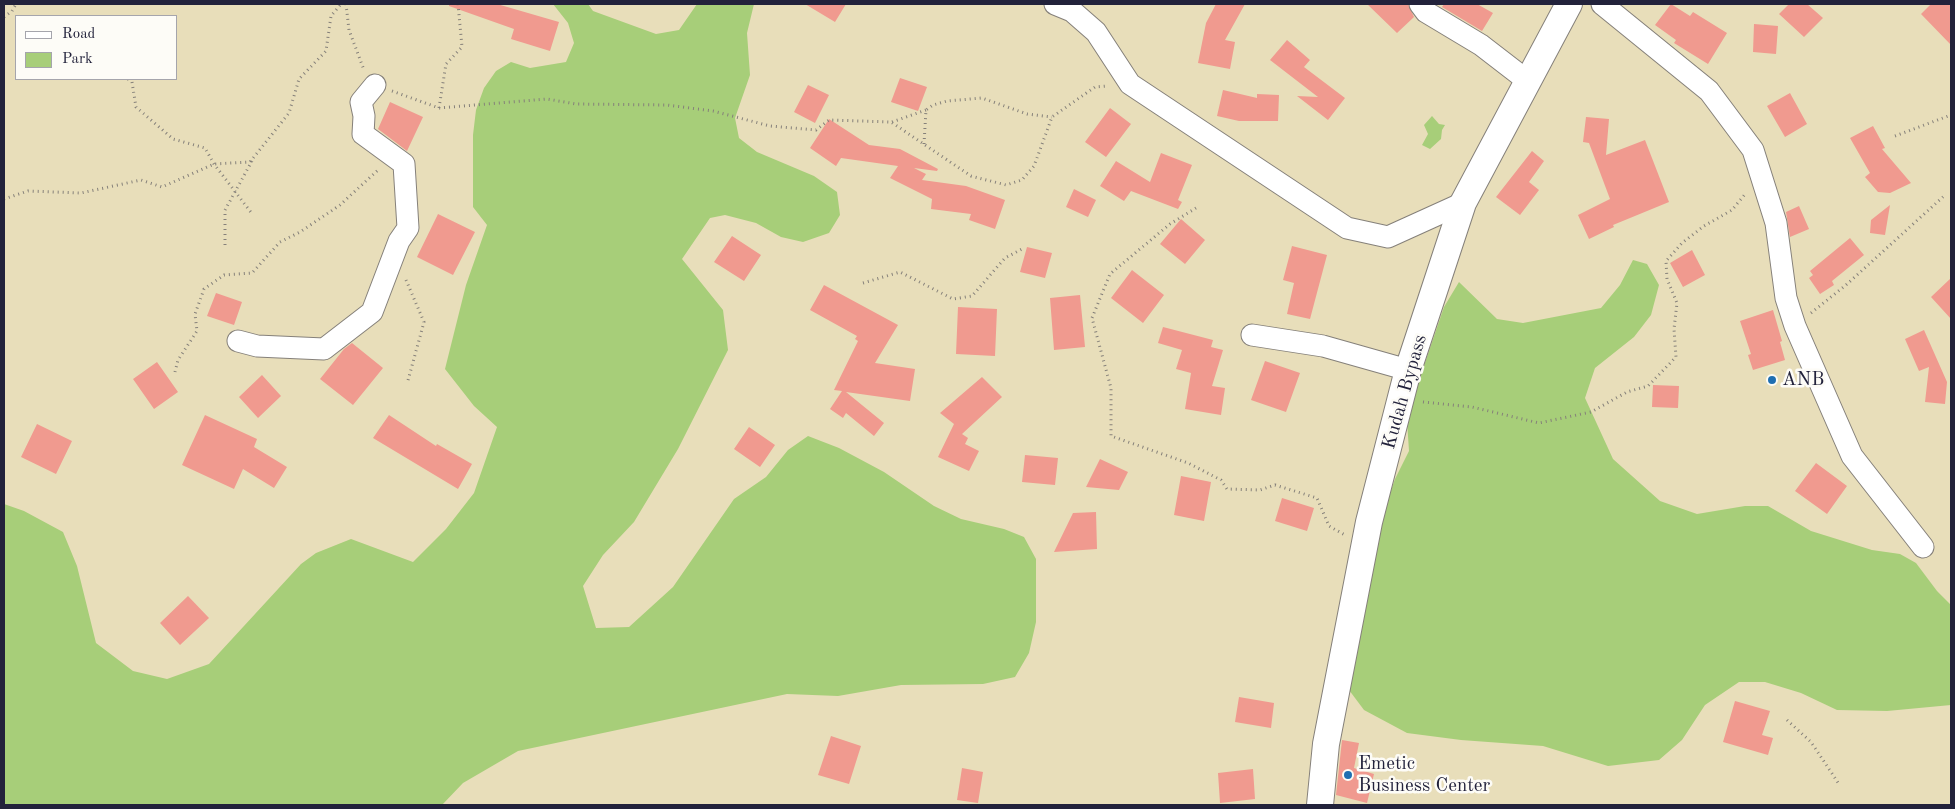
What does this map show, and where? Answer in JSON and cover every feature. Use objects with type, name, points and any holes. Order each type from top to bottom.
[{"type":"street","points":[[1054,4],[1072,11],[1096,32],[1130,84],[1347,228],[1388,237],[1463,203]]},
{"type":"street","points":[[1420,4],[1426,12],[1481,45],[1529,82]]},
{"type":"street","name":"Kudah Bypass","points":[[1320,805],[1326,744],[1365,547],[1408,370],[1463,203],[1569,4]]},
{"type":"street","points":[[1602,4],[1709,91],[1753,150],[1776,222],[1786,298],[1795,326],[1852,456],[1923,547]]},
{"type":"street","points":[[238,341],[257,346],[324,349],[372,312],[397,248],[408,228],[404,164],[363,134],[364,116],[361,102],[375,84]]},
{"type":"street","points":[[1252,335],[1323,346],[1408,370]]},
{"type":"path","points":[[4,17],[12,11],[16,4]]},
{"type":"path","points":[[4,199],[28,191],[81,193],[141,180],[162,187],[214,164],[250,162],[289,112],[299,79],[326,51],[331,16],[341,4]]},
{"type":"path","points":[[346,4],[349,30],[362,68],[375,84],[439,108],[547,99],[576,104],[667,105],[713,111],[770,126],[816,130],[830,120],[892,122],[947,101],[982,98],[1027,114],[1052,117]]},
{"type":"path","points":[[439,108],[446,64],[462,47],[458,4]]},
{"type":"path","points":[[129,80],[132,82],[136,107],[173,139],[206,148],[214,164],[253,215]]},
{"type":"path","points":[[892,122],[971,176],[1006,185],[1022,180],[1034,166],[1052,117],[1095,88],[1130,84]]},
{"type":"path","points":[[924,144],[926,110]]},
{"type":"path","points":[[1895,136],[1951,115]]},
{"type":"path","points":[[225,245],[225,210],[255,156]]},
{"type":"path","points":[[175,372],[178,360],[197,331],[195,314],[204,289],[224,275],[252,273],[280,242],[300,232],[340,205],[378,170],[404,164]]},
{"type":"path","points":[[1400,401],[1472,407],[1539,423],[1591,412],[1627,392],[1648,386],[1676,358],[1674,329],[1676,303],[1667,279],[1666,261],[1682,243],[1696,232],[1732,210],[1761,176]]},
{"type":"path","points":[[1795,326],[1846,285],[1944,196]]},
{"type":"path","points":[[1196,208],[1170,224],[1110,274],[1092,318],[1111,388],[1111,436],[1188,464],[1221,480],[1227,490],[1260,490],[1275,485],[1317,498],[1329,526],[1365,547]]},
{"type":"path","points":[[397,248],[409,288],[424,322],[407,384]]},
{"type":"path","points":[[863,283],[900,272],[953,299],[972,296],[1005,258],[1022,249]]},
{"type":"path","points":[[1787,720],[1811,742],[1839,784]]},
{"type":"green space","points":[[553,4],[588,4],[593,11],[656,34],[679,30],[697,4],[754,4],[747,33],[750,75],[735,118],[739,138],[757,152],[814,176],[837,192],[840,215],[829,233],[803,242],[781,237],[756,223],[725,215],[710,218],[682,259],[723,310],[728,350],[678,449],[634,522],[603,555],[583,586],[596,628],[629,627],[673,587],[734,499],[766,477],[788,450],[808,436],[839,448],[884,472],[934,506],[961,519],[1004,529],[1024,537],[1036,559],[1036,622],[1029,653],[1015,677],[983,684],[901,685],[838,696],[787,694],[518,751],[463,783],[442,805],[4,805],[4,504],[24,511],[63,532],[77,566],[96,643],[133,671],[167,679],[209,664],[301,564],[316,553],[351,539],[413,562],[446,529],[474,493],[497,427],[474,406],[445,369],[466,285],[487,225],[473,207],[473,135],[476,110],[484,88],[496,71],[511,62],[530,68],[566,62],[574,43],[568,23]]},
{"type":"green space","points":[[1432,116],[1439,124],[1445,125],[1442,130],[1441,139],[1430,149],[1422,145],[1428,134],[1424,125]]},
{"type":"green space","points":[[1633,260],[1647,264],[1659,285],[1651,315],[1634,337],[1595,368],[1585,398],[1613,459],[1660,501],[1697,514],[1745,506],[1768,506],[1811,531],[1872,550],[1900,554],[1916,563],[1937,591],[1951,605],[1951,705],[1887,711],[1837,710],[1801,693],[1765,682],[1739,682],[1705,705],[1682,740],[1659,760],[1608,766],[1543,746],[1461,740],[1407,733],[1364,710],[1343,682],[1369,552],[1395,479],[1409,451],[1407,421],[1414,395],[1444,307],[1459,282],[1497,319],[1523,323],[1601,308],[1620,285]]},
{"type":"building","points":[[449,4],[497,4],[559,22],[550,51],[511,39],[514,29],[449,6]]},
{"type":"building","points":[[805,4],[846,4],[835,22]]},
{"type":"building","points":[[1216,4],[1245,4],[1225,40],[1235,42],[1230,69],[1198,63],[1206,23]]},
{"type":"building","points":[[1367,4],[1408,4],[1414,17],[1397,33]]},
{"type":"building","points":[[1444,4],[1477,4],[1493,13],[1482,31],[1442,7]]},
{"type":"building","points":[[1671,4],[1690,16],[1693,12],[1727,33],[1708,64],[1674,43],[1676,40],[1655,25]]},
{"type":"building","points":[[1789,4],[1807,4],[1823,18],[1804,37],[1779,14]]},
{"type":"building","points":[[1931,4],[1951,4],[1951,45],[1921,14]]},
{"type":"building","points":[[1754,24],[1778,26],[1776,54],[1753,52]]},
{"type":"building","points":[[1287,40],[1310,60],[1304,67],[1345,98],[1328,120],[1297,96],[1318,97],[1270,60]]},
{"type":"building","points":[[900,78],[927,87],[918,111],[891,102]]},
{"type":"building","points":[[808,85],[829,95],[815,123],[794,112]]},
{"type":"building","points":[[1223,90],[1257,98],[1257,94],[1279,95],[1278,121],[1239,121],[1217,116]]},
{"type":"building","points":[[1790,93],[1807,124],[1785,137],[1767,106]]},
{"type":"building","points":[[390,102],[423,117],[407,151],[378,129]]},
{"type":"building","points":[[1110,108],[1131,124],[1106,157],[1085,142]]},
{"type":"building","points":[[1586,117],[1609,119],[1606,155],[1645,140],[1669,202],[1613,225],[1614,227],[1589,239],[1578,215],[1610,199],[1589,143],[1583,142]]},
{"type":"building","points":[[829,119],[869,145],[900,149],[938,169],[937,171],[914,168],[926,174],[922,180],[966,186],[1005,200],[995,229],[969,220],[971,214],[931,209],[932,199],[890,178],[898,166],[841,158],[836,166],[810,148]]},
{"type":"building","points":[[1873,126],[1885,148],[1882,149],[1911,183],[1890,193],[1878,192],[1865,177],[1870,173],[1850,138]]},
{"type":"building","points":[[1532,151],[1544,161],[1529,182],[1539,190],[1520,215],[1496,197]]},
{"type":"building","points":[[1161,153],[1192,165],[1178,200],[1182,202],[1178,209],[1131,191],[1124,201],[1100,186],[1116,161],[1150,182]]},
{"type":"building","points":[[1074,189],[1096,200],[1088,217],[1066,207]]},
{"type":"building","points":[[1890,205],[1885,235],[1870,233],[1871,220]]},
{"type":"building","points":[[1799,206],[1809,229],[1790,237],[1786,212]]},
{"type":"building","points":[[438,214],[475,232],[453,275],[417,257]]},
{"type":"building","points":[[1181,219],[1205,240],[1185,264],[1160,244]]},
{"type":"building","points":[[732,236],[761,255],[744,281],[714,262]]},
{"type":"building","points":[[1850,238],[1864,255],[1832,281],[1834,285],[1820,294],[1809,278],[1813,275],[1810,271]]},
{"type":"building","points":[[1292,246],[1327,255],[1310,319],[1287,314],[1294,283],[1283,280]]},
{"type":"building","points":[[1027,247],[1052,253],[1045,278],[1020,272]]},
{"type":"building","points":[[1692,250],[1705,275],[1683,287],[1670,263]]},
{"type":"building","points":[[1132,270],[1164,295],[1143,323],[1111,298]]},
{"type":"building","points":[[1951,278],[1951,319],[1931,297]]},
{"type":"building","points":[[824,285],[898,325],[875,363],[915,369],[910,401],[846,392],[884,423],[874,436],[846,413],[843,418],[830,409],[842,391],[834,390],[858,341],[855,339],[857,336],[810,310]]},
{"type":"building","points":[[216,293],[242,302],[234,325],[207,316]]},
{"type":"building","points":[[1080,295],[1085,347],[1054,350],[1050,298]]},
{"type":"building","points":[[958,307],[997,309],[995,356],[956,354]]},
{"type":"building","points":[[1773,310],[1782,341],[1780,342],[1785,360],[1753,370],[1748,355],[1751,354],[1740,321]]},
{"type":"building","points":[[1163,327],[1213,340],[1211,347],[1223,350],[1212,386],[1225,388],[1221,415],[1185,409],[1191,373],[1176,369],[1182,350],[1158,343]]},
{"type":"building","points":[[1924,330],[1947,382],[1945,404],[1925,402],[1929,367],[1919,371],[1905,339]]},
{"type":"building","points":[[352,343],[383,368],[353,405],[320,379],[344,349]]},
{"type":"building","points":[[1265,361],[1300,373],[1286,412],[1251,400]]},
{"type":"building","points":[[157,362],[178,392],[154,409],[133,379]]},
{"type":"building","points":[[262,375],[281,396],[258,418],[239,397]]},
{"type":"building","points":[[982,377],[1002,397],[962,434],[968,438],[965,444],[979,451],[969,471],[938,457],[954,424],[940,413]]},
{"type":"building","points":[[1653,385],[1679,386],[1678,408],[1652,407]]},
{"type":"building","points":[[205,415],[257,439],[254,447],[287,467],[274,488],[243,469],[234,489],[182,465]]},
{"type":"building","points":[[389,415],[436,446],[437,444],[472,464],[458,489],[373,438]]},
{"type":"building","points":[[37,424],[72,441],[56,474],[21,457]]},
{"type":"building","points":[[749,427],[775,445],[760,467],[734,449]]},
{"type":"building","points":[[1025,455],[1058,458],[1055,485],[1022,482]]},
{"type":"building","points":[[1100,459],[1128,472],[1119,490],[1086,487]]},
{"type":"building","points":[[1816,463],[1847,486],[1827,514],[1795,491]]},
{"type":"building","points":[[1181,476],[1211,482],[1204,521],[1174,515]]},
{"type":"building","points":[[1282,498],[1314,508],[1307,531],[1275,521]]},
{"type":"building","points":[[1096,512],[1097,549],[1054,552],[1073,513]]},
{"type":"building","points":[[188,596],[209,618],[180,645],[160,623]]},
{"type":"building","points":[[1239,697],[1274,703],[1271,728],[1235,722]]},
{"type":"building","points":[[1735,701],[1770,711],[1762,735],[1773,738],[1768,755],[1723,742]]},
{"type":"building","points":[[831,736],[861,746],[849,784],[818,775]]},
{"type":"building","points":[[1342,740],[1359,743],[1354,768],[1374,774],[1367,803],[1336,795]]},
{"type":"building","points":[[962,768],[983,772],[978,803],[957,800]]},
{"type":"building","points":[[1253,769],[1255,799],[1220,803],[1218,773]]},
{"type":"place","name":"ANB","points":[[1772,380]]},
{"type":"place","name":"Emetic Business Center","points":[[1348,775]]}]
